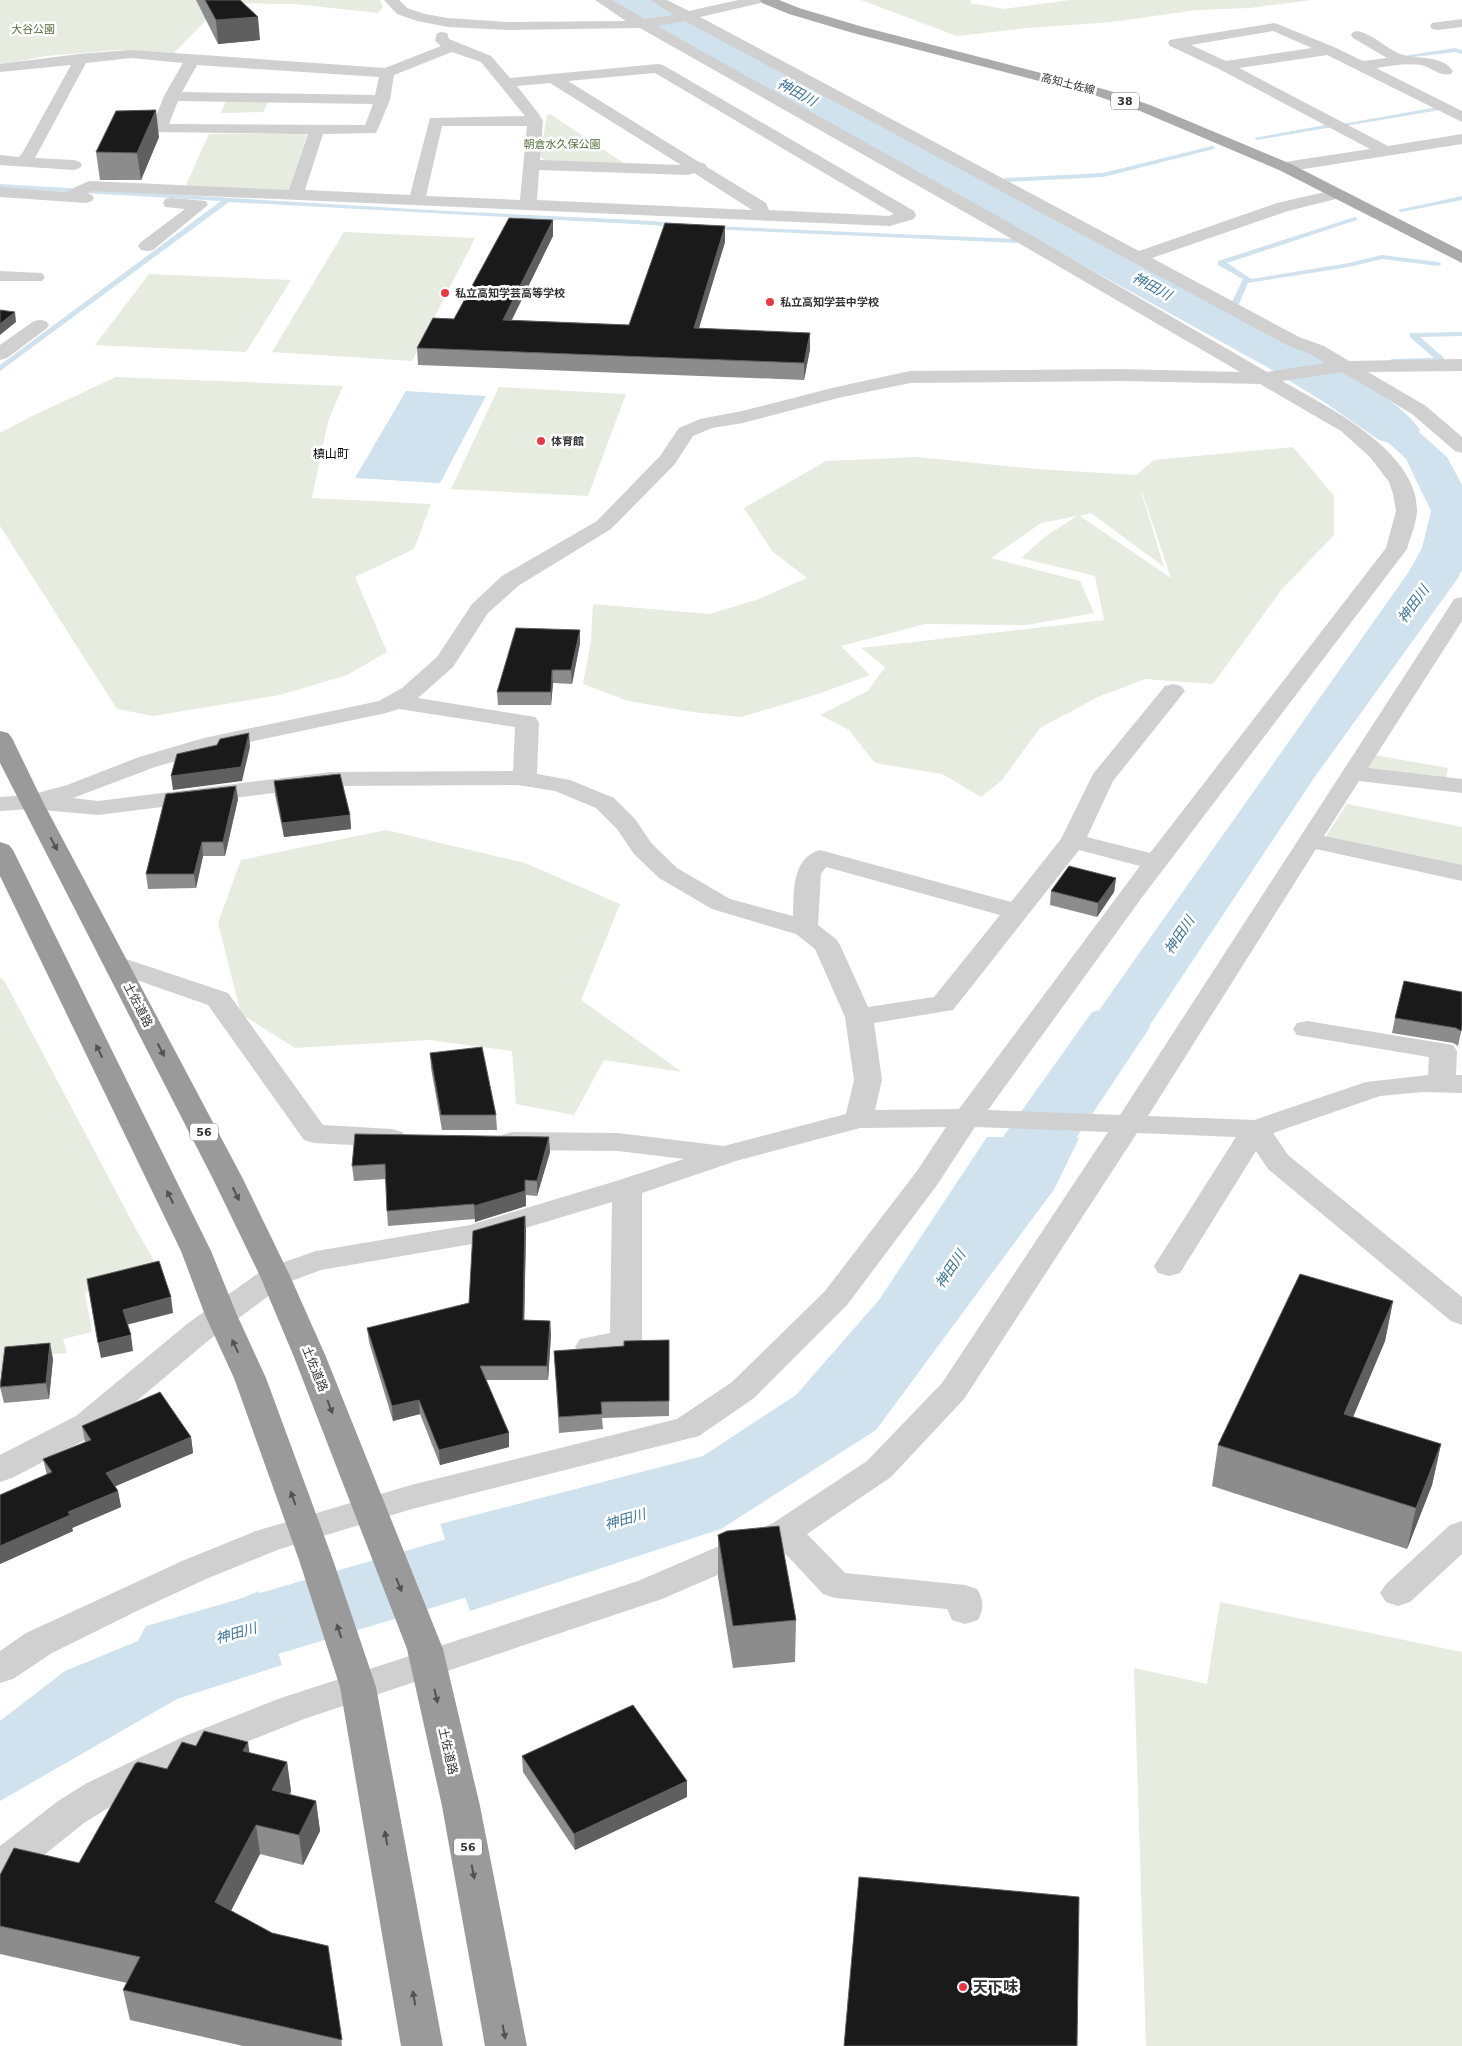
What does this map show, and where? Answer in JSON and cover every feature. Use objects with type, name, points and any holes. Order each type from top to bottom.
[{"type":"highway","name":"土佐道路","points":[[0,738],[31,802],[228,1179],[275,1276],[310,1357],[375,1524],[426,1656],[461,1806],[506,2046]]},
{"type":"highway","points":[[0,850],[196,1250],[221,1315],[250,1378],[310,1545],[356,1682],[422,2046]]},
{"type":"main road","name":"高知土佐線","points":[[767,0],[810,16],[858,30],[1102,93],[1145,108],[1285,167],[1462,258]]},
{"type":"street","points":[[0,1669],[39,1643],[127,1600],[268,1540],[310,1545],[687,1428],[743,1390],[836,1298],[927,1178],[977,1119],[1156,862],[1396,549],[1407,509],[1400,486],[1388,462],[1348,427],[1270,377],[602,0]]},
{"type":"street","points":[[657,0],[683,17],[996,180],[1293,341],[1317,350],[1339,367],[1419,410],[1461,446]]},
{"type":"street","points":[[389,7],[394,6],[402,12],[447,23],[511,27],[644,24],[756,0]]},
{"type":"street","points":[[447,23],[442,31],[442,42],[486,59],[533,116],[528,204]]},
{"type":"street","points":[[1437,26],[1462,23]]},
{"type":"street","points":[[1384,150],[1224,66],[1176,43],[1275,27],[1329,50],[1462,116]]},
{"type":"street","points":[[1358,35],[1402,60]]},
{"type":"street","points":[[0,68],[79,58],[131,54],[387,73],[452,47]]},
{"type":"street","points":[[1224,66],[1329,50]]},
{"type":"street","points":[[23,162],[30,154],[75,71],[79,58]]},
{"type":"street","points":[[192,60],[172,96],[159,129],[264,131],[371,130],[382,100],[387,73]]},
{"type":"street","points":[[1360,66],[1402,60],[1426,61],[1446,71]]},
{"type":"street","points":[[264,131],[291,66]]},
{"type":"street","points":[[75,193],[89,186],[116,186],[890,221],[908,215],[658,68],[506,83]]},
{"type":"street","points":[[554,79],[760,207],[761,214]]},
{"type":"street","points":[[172,96],[382,100]]},
{"type":"street","points":[[415,200],[419,193],[435,121],[534,121]]},
{"type":"street","points":[[294,195],[298,190],[317,130]]},
{"type":"street","points":[[1285,167],[1462,139]]},
{"type":"street","points":[[0,160],[74,165]]},
{"type":"street","points":[[531,165],[688,170],[698,167]]},
{"type":"street","points":[[0,192],[75,193],[200,205],[147,246]]},
{"type":"street","points":[[1137,257],[1283,207],[1338,194]]},
{"type":"street","points":[[0,276],[36,277]]},
{"type":"street","points":[[0,354],[40,325]]},
{"type":"street","points":[[31,802],[76,790],[147,762],[203,746],[386,706],[410,693],[445,662],[480,609],[510,581],[604,525],[668,460],[686,432],[707,422],[743,417],[836,393],[910,377],[1121,374],[1270,377],[1339,367],[1462,364]]},
{"type":"street","points":[[0,1868],[71,1812],[100,1794],[198,1746],[356,1682],[426,1656],[471,1648],[650,1590],[785,1532],[879,1469],[953,1391],[1118,1123],[1309,840],[1462,604]]},
{"type":"street","points":[[859,1017],[943,1004],[1072,841],[1102,779],[1173,690]]},
{"type":"street","points":[[395,701],[527,722],[525,778]]},
{"type":"street","points":[[1352,773],[1461,779]]},
{"type":"street","points":[[0,804],[31,802],[98,808],[331,779],[525,778],[561,785],[605,803],[626,824],[643,848],[668,873],[721,904],[805,928],[827,945],[859,1017],[868,1080],[859,1119]]},
{"type":"street","points":[[1309,840],[1462,873]]},
{"type":"street","points":[[1072,841],[1156,862]]},
{"type":"street","points":[[805,928],[808,874],[820,858],[1016,912]]},
{"type":"street","points":[[117,964],[218,999],[314,1134],[422,1139]]},
{"type":"street","points":[[0,1470],[88,1424],[221,1315],[275,1276],[316,1260],[472,1234],[627,1188],[726,1155],[859,1119],[977,1119],[1256,1129],[1376,1088],[1423,1083],[1452,1084],[1443,1051],[1307,1030]]},
{"type":"street","points":[[1169,1266],[1256,1129]]},
{"type":"street","points":[[1256,1129],[1278,1162],[1462,1314]]},
{"type":"street","points":[[491,1141],[618,1142],[726,1155]]},
{"type":"street","points":[[591,1347],[626,1342],[627,1188]]},
{"type":"street","points":[[785,1532],[835,1585],[965,1598],[965,1611]]},
{"type":"street","points":[[1398,1593],[1462,1534]]},
{"type":"green space","name":"大谷公園","points":[[0,0],[380,0],[383,7],[378,13],[295,4],[223,3],[174,53],[117,50],[46,56],[0,65]]},
{"type":"green space","points":[[861,0],[971,0],[970,3],[1004,9],[1070,0],[1311,0],[1250,8],[1197,10],[1112,22],[1028,28],[957,36]]},
{"type":"green space","points":[[227,98],[270,99],[263,112],[221,113]]},
{"type":"green space","name":"朝倉水久保公園","points":[[550,114],[625,164],[549,162],[540,157],[547,115]]},
{"type":"green space","points":[[300,133],[307,135],[289,191],[185,187],[209,134]]},
{"type":"green space","points":[[344,232],[475,238],[412,361],[272,352]]},
{"type":"green space","points":[[149,274],[291,280],[246,352],[95,345]]},
{"type":"green space","points":[[116,377],[343,386],[328,421],[312,498],[431,504],[414,549],[355,577],[387,652],[347,675],[280,695],[153,716],[117,709],[0,526],[0,433]]},
{"type":"green space","name":"体育館","points":[[499,387],[626,394],[588,496],[451,489]]},
{"type":"green space","points":[[1293,447],[1334,496],[1334,535],[1282,589],[1213,684],[1145,679],[1098,697],[1040,728],[1002,780],[981,797],[942,774],[875,763],[849,730],[820,715],[868,691],[885,667],[861,648],[1104,620],[1095,576],[1021,558],[1046,536],[1077,516],[1041,523],[991,558],[1080,581],[1094,613],[1027,625],[925,624],[841,646],[870,675],[818,694],[741,717],[693,712],[628,701],[583,684],[591,641],[593,604],[709,614],[756,600],[807,578],[772,551],[744,508],[826,461],[917,457],[1036,469],[1136,475],[1154,460]],"holes":[[[1142,492],[1171,578],[1080,516],[1091,513],[1164,567]]]},
{"type":"green space","points":[[1374,755],[1448,768],[1446,780],[1363,771]]},
{"type":"green space","points":[[1347,804],[1462,827],[1462,868],[1325,838]]},
{"type":"green space","points":[[386,830],[525,863],[620,904],[581,1000],[682,1072],[604,1060],[574,1115],[516,1104],[512,1051],[430,1040],[295,1048],[241,1014],[218,923],[241,860]]},
{"type":"green space","points":[[0,977],[5,982],[139,1235],[161,1272],[85,1293],[92,1332],[63,1339],[67,1353],[5,1358],[0,1377]]},
{"type":"green space","points":[[1220,1602],[1462,1652],[1462,2046],[1146,2046],[1134,1668],[1207,1684]]},
{"type":"water","points":[[1327,376],[1408,422],[1447,457],[1462,485],[1462,570],[1314,778],[1096,1106],[1032,1105],[1408,573],[1422,548],[1431,511],[1406,459],[1360,416],[1293,381]]},
{"type":"water","points":[[406,391],[486,396],[440,483],[355,478]]},
{"type":"water","points":[[987,1137],[1079,1138],[1055,1188],[876,1430],[721,1529],[470,1611],[440,1524],[703,1456],[796,1395],[879,1300]]},
{"type":"water","points":[[259,1591],[282,1665],[177,1699],[0,1801],[0,1721],[65,1671]]},
{"type":"building","points":[[205,0],[240,0],[258,17],[216,20]]},
{"type":"building","points":[[156,110],[137,153],[96,152],[116,111]]},
{"type":"building","points":[[509,218],[553,220],[503,320],[629,325],[665,223],[725,226],[694,328],[810,333],[804,363],[417,348],[433,318],[454,319]]},
{"type":"building","points":[[0,310],[15,312],[0,324]]},
{"type":"building","points":[[516,628],[580,630],[571,670],[552,670],[551,692],[497,692]]},
{"type":"building","points":[[249,733],[241,767],[171,776],[177,754],[217,745],[220,739]]},
{"type":"building","points":[[340,774],[350,815],[282,823],[274,781]]},
{"type":"building","points":[[236,786],[223,842],[202,842],[194,874],[146,874],[166,794]]},
{"type":"building","points":[[1069,866],[1116,878],[1098,903],[1051,891]]},
{"type":"building","points":[[1404,981],[1462,992],[1461,1031],[1456,1028],[1395,1018]]},
{"type":"building","points":[[482,1047],[496,1115],[441,1115],[430,1053]]},
{"type":"building","points":[[355,1134],[549,1137],[537,1181],[525,1180],[525,1191],[474,1206],[474,1204],[387,1211],[385,1164],[352,1166]]},
{"type":"building","points":[[525,1216],[523,1320],[550,1321],[547,1366],[480,1366],[509,1433],[439,1450],[419,1400],[392,1406],[367,1328],[469,1303],[473,1231]]},
{"type":"building","points":[[159,1261],[171,1297],[123,1310],[131,1335],[98,1343],[87,1279]]},
{"type":"building","points":[[1300,1274],[1393,1301],[1344,1414],[1441,1444],[1416,1508],[1218,1445]]},
{"type":"building","points":[[669,1340],[669,1401],[601,1402],[602,1414],[559,1417],[554,1351],[624,1346],[624,1341]]},
{"type":"building","points":[[50,1343],[46,1383],[0,1387],[5,1347]]},
{"type":"building","points":[[160,1392],[191,1437],[106,1473],[118,1491],[68,1512],[70,1515],[0,1546],[0,1495],[52,1472],[43,1459],[91,1440],[82,1426]]},
{"type":"building","points":[[779,1526],[796,1620],[733,1626],[718,1535],[727,1531]]},
{"type":"building","points":[[633,1705],[687,1781],[574,1834],[522,1756]]},
{"type":"building","points":[[204,1731],[248,1742],[243,1751],[287,1762],[272,1790],[316,1801],[299,1835],[256,1825],[215,1902],[272,1933],[328,1946],[342,2040],[123,1990],[140,1957],[0,1926],[0,1875],[14,1848],[79,1863],[135,1764],[138,1762],[167,1769],[182,1742],[196,1746]]},
{"type":"building","name":"天下味","points":[[859,1877],[1079,1897],[1077,2046],[844,2046]]},
{"type":"waterway","name":"神田川","points":[[628,0],[1283,357],[1369,410],[1396,430]]},
{"type":"waterway","points":[[1406,56],[1455,50],[1462,52]]},
{"type":"waterway","points":[[1345,124],[1438,109]]},
{"type":"waterway","points":[[1257,138],[1331,126]]},
{"type":"waterway","points":[[1005,180],[1103,175],[1212,148]]},
{"type":"waterway","points":[[965,182],[992,181]]},
{"type":"waterway","points":[[0,186],[679,226]]},
{"type":"waterway","points":[[1401,210],[1462,198]]},
{"type":"waterway","points":[[0,369],[227,200]]},
{"type":"waterway","points":[[1250,281],[1221,263],[1355,219]]},
{"type":"waterway","points":[[710,228],[1020,241]]},
{"type":"waterway","points":[[1039,241],[1074,243]]},
{"type":"waterway","points":[[1250,281],[1349,265],[1382,257],[1438,264]]},
{"type":"waterway","points":[[1235,304],[1245,281],[1250,281]]},
{"type":"waterway","points":[[1225,328],[1232,311]]},
{"type":"waterway","points":[[1392,361],[1441,360],[1413,335],[1462,334]]},
{"type":"waterway","name":"神田川","points":[[986,1216],[1116,1027]]},
{"type":"waterway","name":"神田川","points":[[178,1650],[547,1542]]},
{"type":"place","name":"私立高知学芸高等学校","points":[[445,293]]},
{"type":"place","name":"私立高知学芸中学校","points":[[770,302]]},
{"type":"place","name":"体育館","points":[[541,441]]},
{"type":"place","name":"天下味","points":[[963,1987]]},
{"type":"district","name":"槙山町","points":[[331,454]]}]
